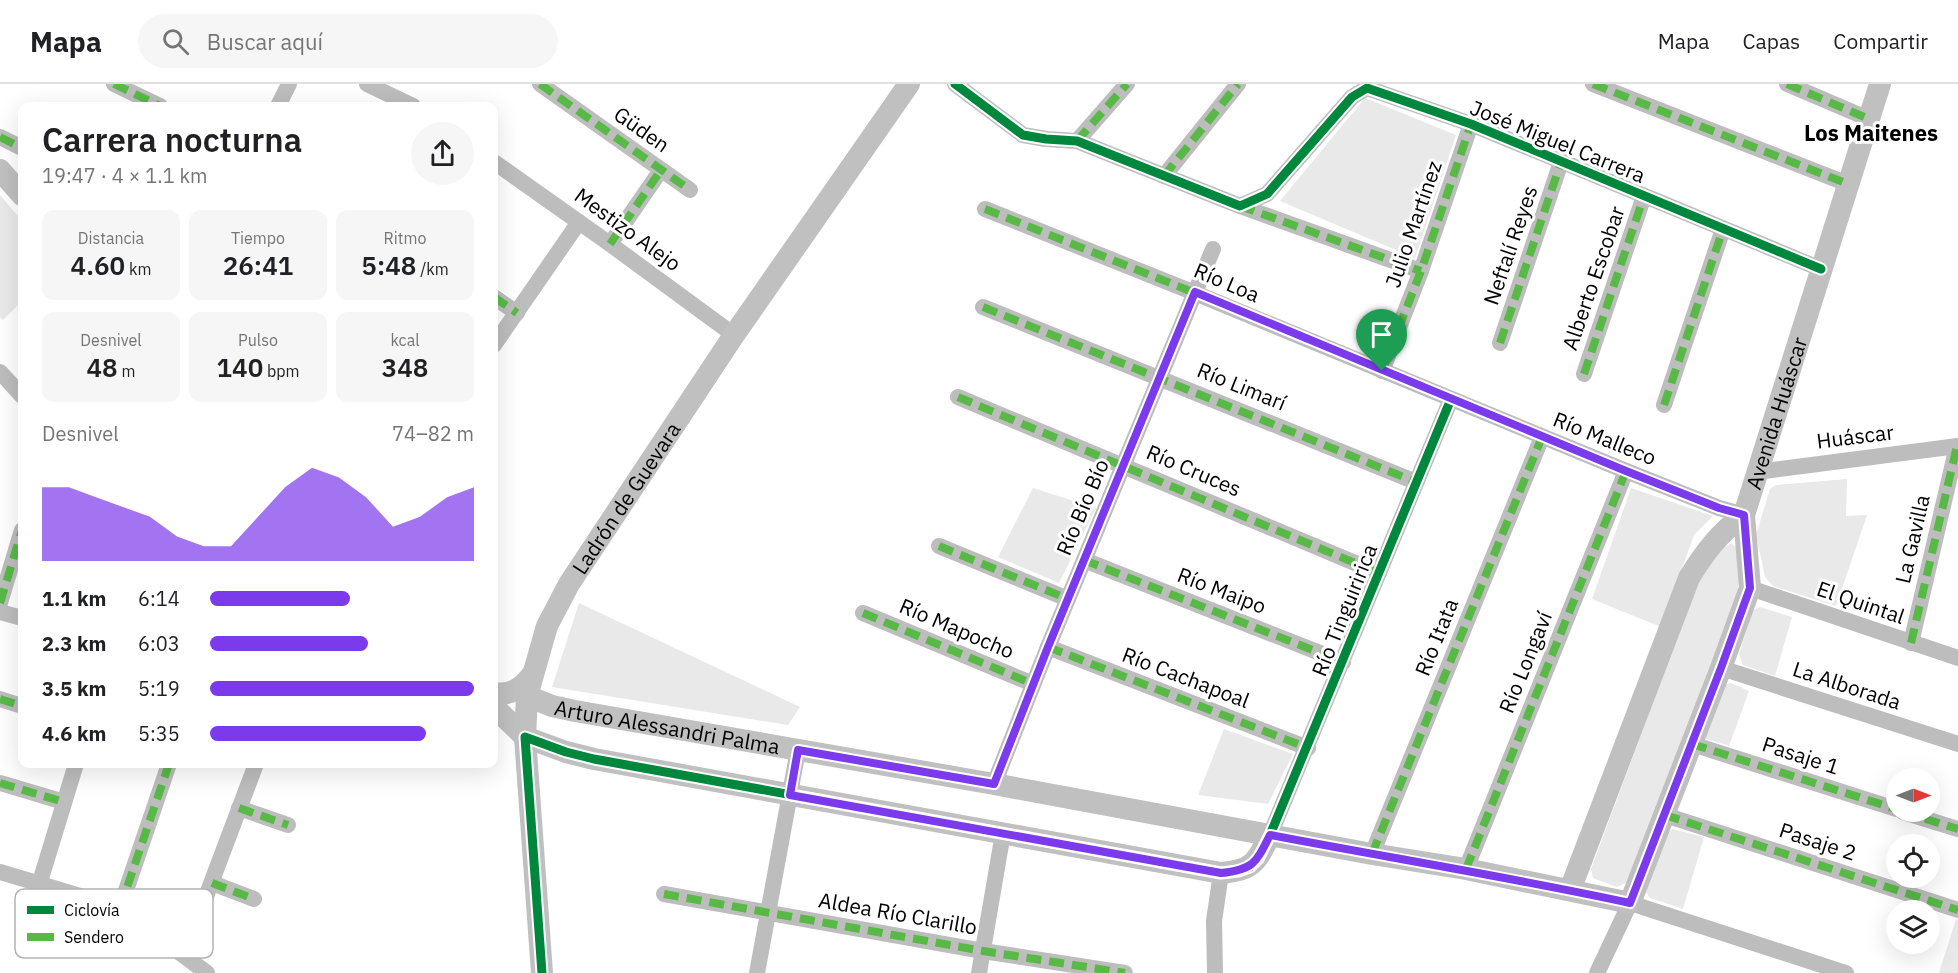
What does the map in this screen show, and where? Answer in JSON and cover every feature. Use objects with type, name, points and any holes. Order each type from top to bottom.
[{"type":"street","points":[[114,84],[152,102]]},
{"type":"street","points":[[280,102],[289,84]]},
{"type":"street","points":[[367,84],[405,102]]},
{"type":"street","name":"Güden","points":[[540,84],[690,190]]},
{"type":"street","name":"Ladrón de Guevara","points":[[542,973],[525,737],[530,686],[547,626],[569,584],[734,335],[909,84]]},
{"type":"street","points":[[955,84],[1023,135],[1077,141],[1240,206],[1421,271]]},
{"type":"street","points":[[1077,141],[1127,84]]},
{"type":"street","points":[[1164,176],[1238,84]]},
{"type":"street","points":[[1593,84],[1848,184]]},
{"type":"street","points":[[1787,84],[1869,118]]},
{"type":"street","name":"Avenida Huáscar","points":[[1570,890],[1689,578],[1726,528],[1744,515],[1880,84]]},
{"type":"street","name":"José Miguel Carrera","points":[[1240,206],[1267,194],[1352,97],[1367,88],[1471,124],[1821,270]]},
{"type":"street","name":"Julio Martínez","points":[[1382,371],[1421,271],[1471,124]]},
{"type":"street","points":[[0,137],[18,146]]},
{"type":"street","name":"Neftalí Reyes","points":[[1500,342],[1561,162]]},
{"type":"street","name":"Mestizo Alejo","points":[[498,165],[734,335]]},
{"type":"street","points":[[0,170],[18,190]]},
{"type":"street","points":[[610,244],[661,170]]},
{"type":"street","name":"Alberto Escobar","points":[[1584,374],[1644,196]]},
{"type":"street","name":"Río Loa","points":[[985,209],[1195,292],[1451,399]]},
{"type":"street","points":[[498,339],[579,222]]},
{"type":"street","points":[[1664,405],[1723,229]]},
{"type":"street","name":"Río Bío Bío","points":[[994,784],[1048,647],[1213,249]]},
{"type":"street","points":[[498,300],[517,313]]},
{"type":"street","name":"Río Limarí","points":[[983,307],[1416,482]]},
{"type":"street","points":[[0,372],[18,392]]},
{"type":"street","name":"Río Cruces","points":[[958,397],[1379,573]]},
{"type":"street","name":"Río Malleco","points":[[1451,399],[1719,508],[1744,515]]},
{"type":"street","name":"Río Tinguiririca","points":[[1270,835],[1451,399]]},
{"type":"street","name":"Río Itata","points":[[1372,854],[1542,437]]},
{"type":"street","name":"Huáscar","points":[[1757,472],[1958,446]]},
{"type":"street","name":"La Gavilla","points":[[1911,643],[1958,446]]},
{"type":"street","name":"Río Longaví","points":[[1466,869],[1626,471]]},
{"type":"street","points":[[1597,973],[1630,903],[1665,815],[1750,588],[1744,515]]},
{"type":"street","points":[[0,603],[18,543]]},
{"type":"street","points":[[939,546],[1068,599]]},
{"type":"street","name":"Río Maipo","points":[[1084,560],[1343,662]]},
{"type":"street","name":"El Quintal","points":[[1750,588],[1958,658]]},
{"type":"street","points":[[0,612],[18,617]]},
{"type":"street","name":"Río Mapocho","points":[[863,613],[1033,684]]},
{"type":"street","name":"Río Cachapoal","points":[[1048,647],[1308,748]]},
{"type":"street","name":"La Alborada","points":[[1721,668],[1958,744]]},
{"type":"street","points":[[498,693],[510,693],[530,686]]},
{"type":"street","name":"Arturo Alessandri Palma","points":[[530,686],[552,706],[575,711],[1466,869],[1630,903],[1846,973]]},
{"type":"street","points":[[0,699],[18,705]]},
{"type":"street","points":[[498,711],[525,737]]},
{"type":"street","name":"Arturo Alessandri Palma","points":[[525,737],[566,752],[594,759],[1221,873],[1250,867],[1258,859],[1270,835]]},
{"type":"street","name":"Pasaje 1","points":[[1692,744],[1886,806]]},
{"type":"street","points":[[757,973],[770,913],[798,750]]},
{"type":"street","points":[[39,885],[75,768]]},
{"type":"street","points":[[126,889],[168,768]]},
{"type":"street","points":[[210,889],[255,768]]},
{"type":"street","points":[[0,783],[64,802]]},
{"type":"street","points":[[240,808],[288,825]]},
{"type":"street","name":"Pasaje 2","points":[[1665,815],[1958,910]]},
{"type":"street","points":[[1935,822],[1958,829]]},
{"type":"street","points":[[979,973],[1003,833]]},
{"type":"street","points":[[0,873],[53,889]]},
{"type":"street","points":[[1215,973],[1214,921],[1221,873]]},
{"type":"street","points":[[212,883],[254,899]]},
{"type":"street","name":"Aldea Río Clarillo","points":[[664,894],[983,951],[1125,973]]},
{"type":"street","points":[[188,958],[207,973]]},
{"type":"shaded area","points":[[1365,98],[1456,135],[1415,258],[1280,201]]},
{"type":"shaded area","points":[[0,195],[18,216],[18,305],[3,320],[0,317]]},
{"type":"shaded area","points":[[1847,479],[1846,516],[1867,515],[1836,606],[1773,586],[1765,577],[1756,535],[1770,489],[1776,485]]},
{"type":"shaded area","points":[[1033,488],[1096,508],[1059,583],[998,557]]},
{"type":"shaded area","points":[[1631,488],[1713,516],[1694,535],[1661,627],[1592,599]]},
{"type":"shaded area","points":[[1732,543],[1737,549],[1739,579],[1737,597],[1628,882],[1617,887],[1593,878],[1591,869],[1695,590],[1714,557]]},
{"type":"shaded area","points":[[579,603],[800,707],[788,725],[552,687]]},
{"type":"shaded area","points":[[1760,607],[1792,617],[1775,676],[1743,665],[1739,654],[1753,610]]},
{"type":"shaded area","points":[[1731,683],[1749,691],[1729,746],[1704,738],[1724,685]]},
{"type":"shaded area","points":[[1224,729],[1293,754],[1268,804],[1198,795]]},
{"type":"shaded area","points":[[1673,829],[1704,837],[1683,909],[1650,898],[1646,892],[1666,834]]},
{"type":"shaded area","points":[[1956,919],[1958,920],[1958,973],[1939,973]]},
{"type":"marked path","points":[[114,84],[152,102]]},
{"type":"marked path","points":[[540,84],[690,190]]},
{"type":"marked path","points":[[1077,141],[1127,84]]},
{"type":"marked path","points":[[1164,176],[1238,84]]},
{"type":"marked path","points":[[1593,84],[1848,184]]},
{"type":"marked path","points":[[1787,84],[1869,119]]},
{"type":"marked path","points":[[1382,371],[1421,271],[1471,124]]},
{"type":"marked path","points":[[0,137],[18,146]]},
{"type":"marked path","points":[[1500,343],[1561,162]]},
{"type":"marked path","points":[[610,244],[661,170]]},
{"type":"marked path","points":[[1584,374],[1644,196]]},
{"type":"marked path","points":[[1240,206],[1421,271]]},
{"type":"marked path","points":[[985,209],[1451,399]]},
{"type":"marked path","points":[[1664,405],[1723,229]]},
{"type":"marked path","points":[[498,300],[517,313]]},
{"type":"marked path","points":[[983,307],[1416,482]]},
{"type":"marked path","points":[[958,397],[1379,573]]},
{"type":"marked path","points":[[1372,854],[1542,437]]},
{"type":"marked path","points":[[1911,643],[1957,446]]},
{"type":"marked path","points":[[1466,869],[1626,471]]},
{"type":"marked path","points":[[0,603],[18,543]]},
{"type":"marked path","points":[[939,546],[1068,599]]},
{"type":"marked path","points":[[1084,560],[1343,662]]},
{"type":"marked path","points":[[863,613],[1033,684]]},
{"type":"marked path","points":[[1048,647],[1308,748]]},
{"type":"marked path","points":[[0,699],[18,705]]},
{"type":"marked path","points":[[1692,744],[1886,806]]},
{"type":"marked path","points":[[126,889],[168,768]]},
{"type":"marked path","points":[[0,783],[64,802]]},
{"type":"marked path","points":[[239,808],[288,825]]},
{"type":"marked path","points":[[1665,815],[1958,910]]},
{"type":"marked path","points":[[1935,822],[1958,829]]},
{"type":"marked path","points":[[212,883],[254,899]]},
{"type":"marked path","points":[[664,894],[983,951],[1125,973]]},
{"type":"cycle path","points":[[955,84],[1023,135],[1077,141],[1240,206],[1267,194],[1352,97],[1367,88],[1471,124],[1821,269]]},
{"type":"cycle path","points":[[542,973],[525,737],[566,752],[594,759],[1221,873],[1250,867],[1258,859],[1270,835],[1451,399]]},
{"type":"district","name":"Los Maitenes","points":[[1871,132]]},
{"type":"route","points":[[1195,292],[1382,371],[1719,508],[1744,515],[1750,588],[1630,903],[1466,869],[1270,835],[1258,859],[1250,867],[1221,873],[790,795],[798,750],[994,784],[1048,647],[1195,292]]}]
